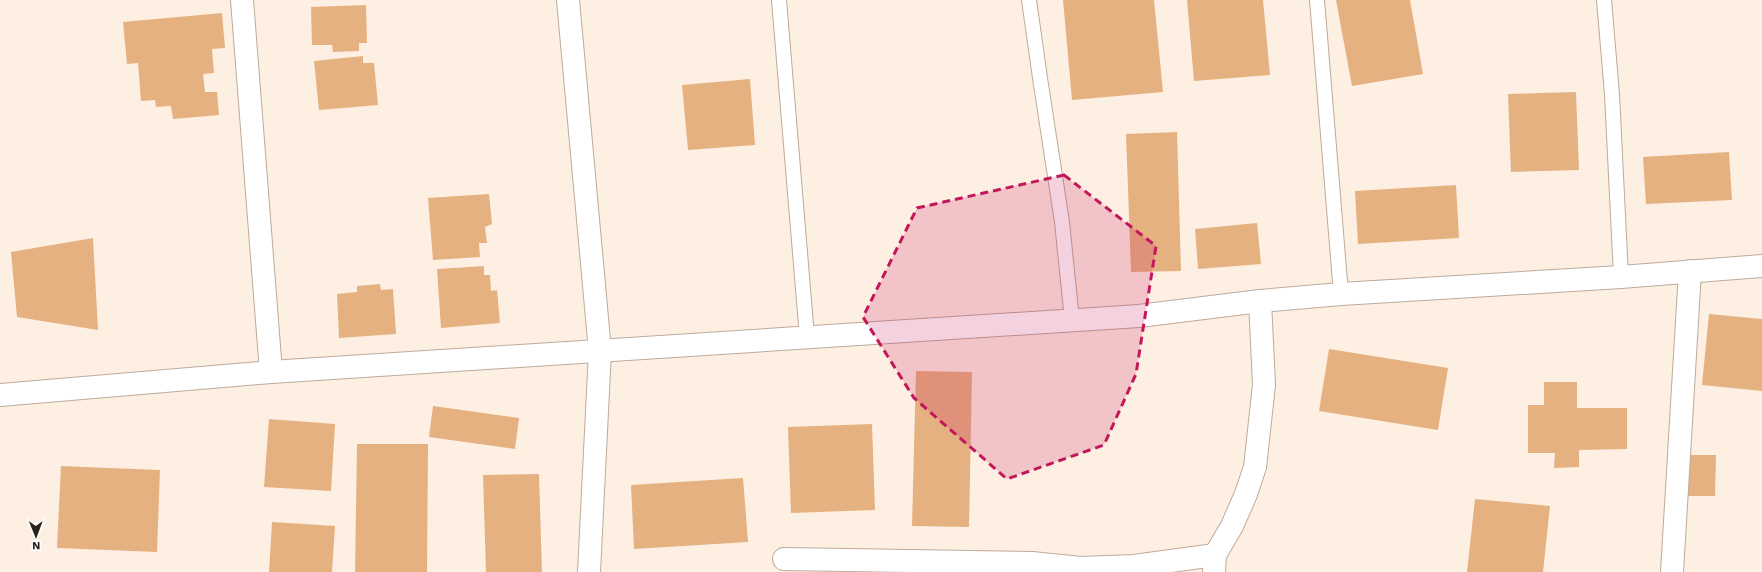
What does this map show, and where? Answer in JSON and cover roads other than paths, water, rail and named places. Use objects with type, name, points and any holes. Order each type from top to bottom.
[{"type":"street","points":[[242,0],[271,372]]},
{"type":"street","points":[[568,0],[600,351],[589,572]]},
{"type":"street","points":[[0,395],[271,372],[1139,316],[1260,301],[1341,294],[1621,277],[1762,266]]},
{"type":"street","points":[[1672,572],[1690,271]]},
{"type":"street","points":[[784,559],[1032,563],[1081,568],[1214,564],[1246,494],[1255,467],[1264,385],[1260,301]]},
{"type":"lane","points":[[779,0],[807,337]]},
{"type":"lane","points":[[1029,0],[1062,222],[1072,320]]},
{"type":"lane","points":[[1317,0],[1341,294]]},
{"type":"lane","points":[[1604,0],[1612,94],[1621,277]]}]
